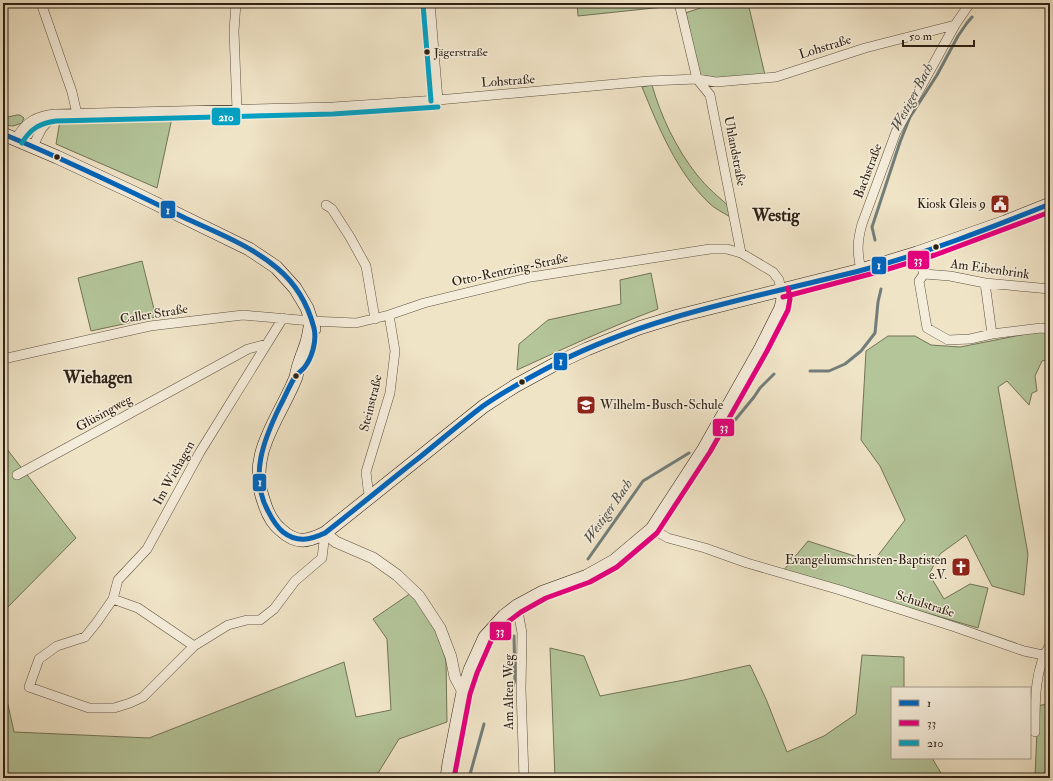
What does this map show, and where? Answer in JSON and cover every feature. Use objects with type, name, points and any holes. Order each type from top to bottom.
[{"type":"main road","points":[[3,134],[33,146],[132,192],[249,249],[276,267],[288,279],[308,308],[311,321],[307,342],[296,376],[274,421],[262,454],[258,474],[260,493],[270,517],[277,527],[287,536],[305,541],[325,533],[484,406],[515,386],[557,363],[587,349],[639,328],[678,316],[861,270],[917,253],[1005,222],[1050,204]]},
{"type":"main road","points":[[447,778],[450,755],[463,692],[470,670],[485,637],[504,616],[517,606],[542,592],[587,576],[614,561],[652,529],[704,449],[761,348],[781,308],[783,299],[781,290]]},
{"type":"street","points":[[41,3],[72,92],[77,114]]},
{"type":"street","points":[[236,3],[234,31],[237,110]]},
{"type":"street","points":[[430,3],[438,100]]},
{"type":"street","name":"Uhlandstraße","points":[[679,3],[697,79],[710,96],[741,253]]},
{"type":"street","name":"Bachstraße","points":[[861,270],[858,256],[858,239],[862,224],[896,132],[955,25],[970,3]]},
{"type":"street","name":"Lohstraße","points":[[16,139],[20,132],[31,121],[41,116],[55,114],[332,107],[438,100],[649,81],[697,79],[716,82],[776,77],[865,48],[955,25]]},
{"type":"street","points":[[33,146],[42,128],[55,114]]},
{"type":"street","points":[[326,205],[332,209],[366,266],[375,319]]},
{"type":"street","name":"Otto-Rentzing-Straße","points":[[311,321],[356,323],[375,319],[424,303],[530,277],[710,249],[727,249],[741,253]]},
{"type":"street","points":[[741,253],[773,272],[779,280],[781,290]]},
{"type":"street","points":[[917,253],[924,274],[919,281],[927,328],[948,340],[970,339],[992,334],[1041,328],[1050,329]]},
{"type":"street","name":"Am Eibenbrink","points":[[924,274],[950,276],[985,283],[1050,290]]},
{"type":"street","points":[[985,283],[992,334]]},
{"type":"street","name":"Caller Straße","points":[[3,358],[150,326],[243,315],[311,321]]},
{"type":"street","name":"Steinstraße","points":[[370,496],[366,472],[390,393],[395,351],[388,315]]},
{"type":"street","name":"Im Wiehagen","points":[[194,646],[143,697],[130,704],[114,708],[89,708],[29,687],[39,659],[57,646],[85,637],[97,622],[112,599],[118,580],[147,549],[200,452],[283,318]]},
{"type":"street","name":"Glüsingweg","points":[[17,475],[248,349],[267,344]]},
{"type":"street","name":"Schulstraße","points":[[652,529],[668,538],[840,590],[1024,651],[1043,655]]},
{"type":"street","points":[[112,599],[138,608],[194,646],[228,625],[247,620],[260,620],[274,609],[295,581],[322,558],[325,533]]},
{"type":"street","points":[[325,533],[336,542],[373,558],[397,575],[419,596],[440,628],[451,657],[455,677],[463,692]]},
{"type":"street","name":"Am Alten Weg","points":[[517,606],[522,632],[521,689],[524,778]]},
{"type":"street","points":[[1035,732],[1035,697],[1043,655],[1050,645]]},
{"type":"green space","points":[[577,3],[672,3],[673,6],[578,16]]},
{"type":"green space","points":[[716,3],[748,3],[765,75],[717,78],[700,75],[685,13]]},
{"type":"green space","points":[[652,85],[670,132],[682,154],[701,180],[732,209],[732,218],[709,203],[697,191],[678,163],[662,133],[642,87]]},
{"type":"green space","points":[[17,115],[24,118],[22,123],[13,126],[3,125],[3,118]]},
{"type":"green space","points":[[172,118],[157,188],[56,144],[60,121]]},
{"type":"green space","points":[[142,261],[156,317],[91,331],[78,278]]},
{"type":"green space","points":[[651,273],[658,309],[604,331],[517,370],[519,344],[548,320],[621,304],[620,280]]},
{"type":"green space","points":[[1041,331],[1050,332],[1050,359],[1042,361],[1035,376],[1037,391],[1032,393],[1029,405],[1007,381],[998,387],[1028,554],[1024,595],[992,586],[966,535],[940,554],[929,574],[944,599],[970,584],[988,588],[978,628],[783,571],[808,541],[873,562],[905,520],[880,466],[861,440],[866,351],[888,336],[915,336],[931,345],[960,347]]},
{"type":"green space","points":[[3,444],[76,538],[3,612]]},
{"type":"green space","points":[[411,593],[437,630],[446,661],[447,722],[399,739],[375,778],[3,778],[3,682],[14,732],[149,738],[344,662],[356,717],[391,710],[387,639],[373,619]]},
{"type":"green space","points":[[550,648],[584,656],[600,696],[684,680],[750,665],[766,699],[787,752],[824,736],[856,714],[862,655],[904,657],[904,687],[891,687],[891,759],[933,759],[944,778],[555,778]]},
{"type":"green space","points":[[1050,703],[1050,778],[1035,778],[1038,706]]},
{"type":"waterway","name":"Westiger Bach","points":[[875,240],[872,227],[900,142],[910,117],[937,75],[958,36],[972,17]]},
{"type":"waterway","name":"Westiger Bach","points":[[810,371],[829,371],[845,364],[861,351],[875,333],[878,302],[881,289]]},
{"type":"waterway","name":"Westiger Bach","points":[[726,431],[760,388],[774,374]]},
{"type":"waterway","name":"Westiger Bach","points":[[588,559],[643,481],[689,453]]},
{"type":"waterway","name":"Westiger Bach","points":[[511,692],[515,680],[514,636]]},
{"type":"waterway","name":"Westiger Bach","points":[[469,778],[484,724]]},
{"type":"transit line","name":"210","points":[[423,4],[431,101]]},
{"type":"transit line","name":"210","points":[[22,143],[32,130],[45,123],[56,121],[333,114],[438,107]]},
{"type":"transit line","name":"1","points":[[3,134],[49,153],[244,246],[267,260],[290,280],[308,311],[314,328],[315,338],[309,359],[304,368],[293,380],[274,419],[264,444],[259,471],[262,498],[271,517],[283,532],[293,538],[298,539],[309,539],[325,533],[467,418],[492,400],[538,373],[593,346],[630,332],[705,309],[859,271],[908,257],[979,232],[1050,204]]},
{"type":"transit line","name":"33","points":[[783,297],[878,272],[935,255],[1050,212]]},
{"type":"transit line","name":"33","points":[[454,778],[470,694],[477,673],[491,641],[509,621],[521,612],[546,598],[590,582],[617,567],[657,533],[710,452],[767,351],[788,310],[790,299],[788,288]]},
{"type":"place","name":"Jägerstraße","points":[[427,52]]},
{"type":"place","name":"Kiosk Gleis 9","points":[[1000,204]]},
{"type":"place","name":"Wilhelm-Busch-Schule","points":[[586,405]]},
{"type":"place","name":"Evangeliumschristen-Baptisten e.V.","points":[[961,567]]},
{"type":"district","name":"Westig","points":[[776,215]]},
{"type":"district","name":"Wiehagen","points":[[98,377]]}]
